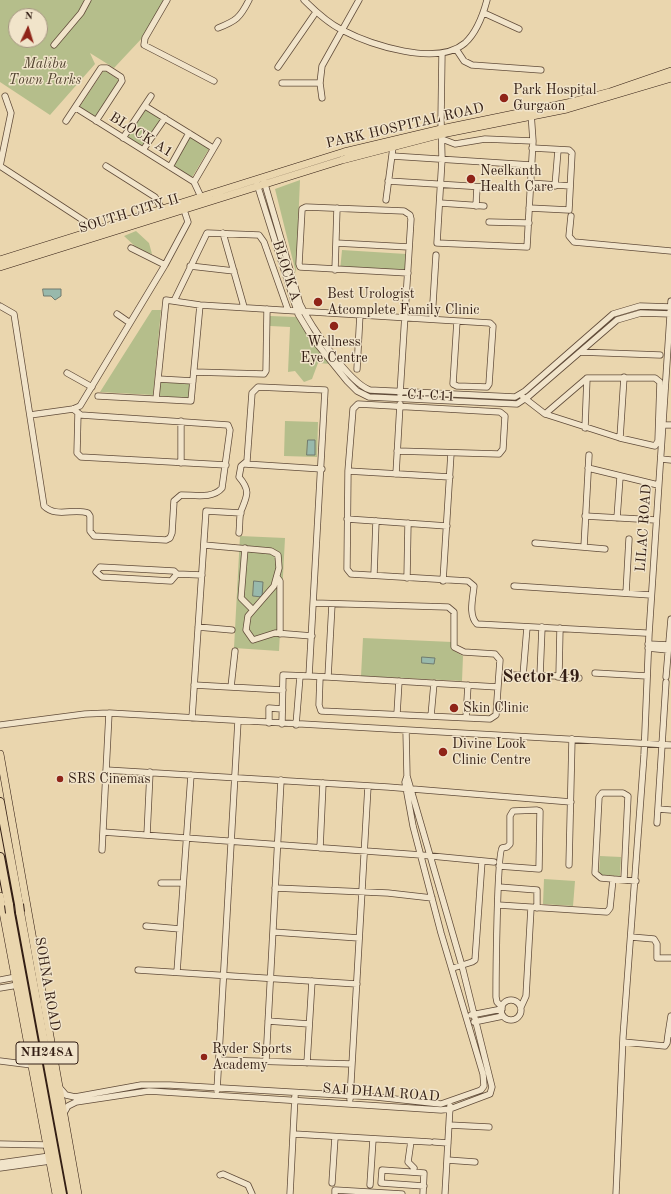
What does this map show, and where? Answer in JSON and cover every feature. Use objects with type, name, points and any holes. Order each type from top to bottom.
[{"type":"highway","name":"SOHNA ROAD","points":[[0,802],[22,908],[72,1194]]},
{"type":"highway","name":"SOHNA ROAD","points":[[0,857],[5,909],[62,1194]]},
{"type":"main road","name":"PARK HOSPITAL ROAD","points":[[531,114],[610,92],[671,71]]},
{"type":"main road","name":"PARK HOSPITAL ROAD","points":[[260,182],[344,152],[442,134],[531,114],[594,102],[671,78]]},
{"type":"main road","name":"PARK HOSPITAL ROAD","points":[[260,182],[442,134]]},
{"type":"main road","name":"SOUTH CITY II","points":[[0,267],[103,235],[183,206],[260,182]]},
{"type":"main road","name":"SOUTH CITY II","points":[[0,260],[162,209],[183,206]]},
{"type":"main road","points":[[0,754],[22,908],[60,1088],[78,1194]]},
{"type":"main road","points":[[0,896],[5,909],[56,1194]]},
{"type":"street","points":[[54,45],[82,13],[88,0]]},
{"type":"street","points":[[167,0],[145,38],[144,45],[214,81]]},
{"type":"street","points":[[218,28],[235,21],[249,0]]},
{"type":"street","points":[[304,0],[316,12],[342,30],[375,44],[416,53],[442,53],[456,49],[470,38],[484,13],[487,0]]},
{"type":"street","points":[[322,98],[320,83],[322,66],[359,0]]},
{"type":"street","points":[[278,67],[316,12]]},
{"type":"street","points":[[484,13],[519,29]]},
{"type":"street","points":[[456,49],[464,61],[472,65],[541,70]]},
{"type":"street","points":[[442,53],[442,159],[437,244],[527,247],[532,148],[531,114]]},
{"type":"street","points":[[66,121],[101,68],[107,68],[121,77],[122,81],[96,121]]},
{"type":"street","points":[[282,84],[320,83]]},
{"type":"street","points":[[5,96],[11,113],[0,166],[97,229],[103,235]]},
{"type":"street","points":[[123,138],[151,96]]},
{"type":"street","points":[[145,106],[213,148]]},
{"type":"street","name":"BLOCK A1","points":[[76,108],[194,182]]},
{"type":"street","points":[[143,150],[165,118]]},
{"type":"street","points":[[170,167],[189,133]]},
{"type":"street","points":[[442,134],[455,144],[485,138],[532,141]]},
{"type":"street","points":[[203,200],[194,182],[218,141]]},
{"type":"street","points":[[386,200],[393,148]]},
{"type":"street","points":[[529,208],[569,210],[572,153],[569,150],[532,148]]},
{"type":"street","points":[[555,186],[558,150]]},
{"type":"street","points":[[392,156],[531,165]]},
{"type":"street","points":[[106,166],[155,197],[162,209]]},
{"type":"street","points":[[388,181],[484,187]]},
{"type":"street","points":[[260,182],[297,310],[313,339],[357,391],[369,397],[508,398],[521,394],[613,314],[640,306],[671,305]]},
{"type":"street","points":[[260,182],[303,310],[319,335],[361,386],[370,390],[400,397],[517,404],[525,399],[612,323],[622,318],[640,313],[671,314]]},
{"type":"street","points":[[530,183],[570,186]]},
{"type":"street","points":[[476,206],[477,187]]},
{"type":"street","points":[[440,204],[484,206]]},
{"type":"street","points":[[183,206],[188,222],[165,265],[92,387],[75,411],[77,453],[81,457],[226,465]]},
{"type":"street","points":[[396,474],[400,397],[408,274],[411,219],[409,213],[404,211],[337,208],[306,207],[302,209],[299,264],[302,268],[408,274]]},
{"type":"street","points":[[335,270],[337,208]]},
{"type":"street","points":[[571,216],[570,236],[574,242],[671,251]]},
{"type":"street","points":[[489,222],[529,223]]},
{"type":"street","name":"BLOCK A","points":[[156,399],[166,300],[174,302],[200,305],[288,310],[262,237],[258,235],[207,233],[174,302]]},
{"type":"street","points":[[223,233],[244,307]]},
{"type":"street","points":[[336,243],[409,247]]},
{"type":"street","points":[[131,248],[165,265]]},
{"type":"street","points":[[432,319],[436,255]]},
{"type":"street","points":[[190,266],[234,271]]},
{"type":"street","points":[[98,396],[191,401],[200,305]]},
{"type":"street","name":"LILAC ROAD","points":[[616,1194],[623,1042],[645,744],[651,594],[658,485],[664,425],[671,305]]},
{"type":"street","points":[[0,306],[14,314],[44,506],[48,510],[54,512],[88,513],[90,516],[90,531],[94,536],[166,540],[170,538],[172,533],[174,502],[176,497],[181,495],[212,495],[218,493],[222,488],[230,430],[228,425],[75,411],[30,415]]},
{"type":"street","points":[[194,372],[264,374],[266,371],[267,309]]},
{"type":"street","points":[[288,310],[303,310],[488,322],[493,325],[489,382],[487,387],[457,386],[453,384],[457,320]]},
{"type":"street","points":[[117,314],[130,323]]},
{"type":"street","points":[[357,369],[360,314]]},
{"type":"street","points":[[580,352],[660,355]]},
{"type":"street","points":[[67,373],[92,387]]},
{"type":"street","points":[[620,438],[624,377]]},
{"type":"street","points":[[521,394],[525,399],[545,414],[585,428],[653,446],[656,445],[658,441],[660,382],[655,378],[587,378],[545,414]]},
{"type":"street","points":[[585,428],[587,378]]},
{"type":"street","points":[[158,379],[194,381]]},
{"type":"street","points":[[239,534],[241,513],[245,505],[247,491],[246,486],[239,477],[239,469],[247,461],[251,397],[256,388],[322,389],[326,393],[309,676]]},
{"type":"street","name":"C1-C11","points":[[348,471],[353,409],[358,404],[400,397],[500,412],[506,419],[503,449],[499,454],[451,453]]},
{"type":"street","points":[[181,421],[181,463]]},
{"type":"street","points":[[664,425],[671,425]]},
{"type":"street","points":[[397,451],[451,453],[443,580]]},
{"type":"street","points":[[584,547],[589,455]]},
{"type":"street","points":[[661,459],[671,460]]},
{"type":"street","points":[[245,464],[322,469]]},
{"type":"street","points":[[588,468],[658,485]]},
{"type":"street","points":[[450,477],[348,471],[346,569],[351,574],[468,581],[474,586],[472,614],[473,620],[477,624],[646,634]]},
{"type":"street","points":[[617,518],[620,477]]},
{"type":"street","points":[[192,718],[207,510],[241,513]]},
{"type":"street","points":[[585,516],[656,520]]},
{"type":"street","points":[[347,519],[447,526]]},
{"type":"street","points":[[374,575],[376,521]]},
{"type":"street","points":[[407,578],[408,523]]},
{"type":"street","points":[[626,593],[629,539]]},
{"type":"street","points":[[535,543],[605,549]]},
{"type":"street","points":[[204,545],[270,551],[278,555],[279,568],[274,586],[248,616],[246,630],[253,640],[275,633],[312,636]]},
{"type":"street","points":[[245,548],[241,598],[253,610]]},
{"type":"street","points":[[177,574],[171,581],[102,577],[96,572],[100,567],[202,575]]},
{"type":"street","points":[[276,577],[280,581],[280,634]]},
{"type":"street","points":[[514,586],[651,594]]},
{"type":"street","points":[[314,603],[452,608],[454,612],[454,647],[464,652],[495,654],[500,660],[496,715],[494,718],[322,711],[319,705],[320,677]]},
{"type":"street","points":[[328,677],[332,604]]},
{"type":"street","points":[[657,824],[668,692],[666,680],[669,660],[668,647],[671,619]]},
{"type":"street","points":[[523,676],[527,626]]},
{"type":"street","points":[[198,627],[232,630]]},
{"type":"street","points":[[540,676],[542,628]]},
{"type":"street","points":[[558,677],[560,628]]},
{"type":"street","points":[[648,646],[668,647]]},
{"type":"street","points":[[231,687],[235,651]]},
{"type":"street","points":[[595,673],[647,676]]},
{"type":"street","points":[[282,724],[283,675],[498,687]]},
{"type":"street","points":[[512,675],[579,678]]},
{"type":"street","points":[[296,725],[300,676]]},
{"type":"street","points":[[397,714],[399,681]]},
{"type":"street","points":[[431,716],[434,683]]},
{"type":"street","points":[[194,685],[283,690]]},
{"type":"street","points":[[466,718],[468,685]]},
{"type":"street","points":[[269,723],[269,708],[282,709]]},
{"type":"street","points":[[102,850],[109,713]]},
{"type":"street","points":[[0,725],[85,714],[109,713],[296,725],[671,745]]},
{"type":"street","points":[[216,1095],[238,721]]},
{"type":"street","points":[[406,730],[408,789],[421,855],[484,1086],[490,1094]]},
{"type":"street","points":[[570,865],[572,739]]},
{"type":"street","points":[[106,770],[281,780],[571,802]]},
{"type":"street","points":[[147,835],[150,772]]},
{"type":"street","points":[[177,972],[191,775]]},
{"type":"street","points":[[266,1061],[281,780]]},
{"type":"street","points":[[320,848],[323,783]]},
{"type":"street","points":[[350,1103],[368,786]]},
{"type":"street","points":[[408,789],[430,856],[462,966],[492,1087],[490,1094]]},
{"type":"street","points":[[624,879],[628,796],[624,793],[602,793],[599,797],[596,873],[601,878],[636,881]]},
{"type":"street","points":[[658,810],[671,810]]},
{"type":"street","points":[[103,832],[421,855],[482,861],[497,864],[539,868],[540,811],[513,811],[510,816],[510,844],[501,849],[497,864],[498,905],[496,997],[497,1002],[502,1008],[503,1016]]},
{"type":"street","points":[[452,968],[462,966],[475,960],[482,861]]},
{"type":"street","points":[[498,905],[607,912],[610,908],[613,879]]},
{"type":"street","points":[[161,883],[183,883]]},
{"type":"street","points":[[468,1023],[503,1016],[510,1020],[516,1019],[521,1014],[521,1006],[526,996],[537,890],[498,887]]},
{"type":"street","points":[[275,888],[362,892],[432,898]]},
{"type":"street","points":[[5,909],[22,908]]},
{"type":"street","points":[[146,926],[180,929]]},
{"type":"street","points":[[273,932],[359,938]]},
{"type":"street","points":[[631,937],[654,939],[657,944],[657,958],[671,958]]},
{"type":"street","points":[[138,970],[357,984]]},
{"type":"street","points":[[0,980],[17,981]]},
{"type":"street","points":[[0,988],[17,981]]},
{"type":"street","points":[[307,1063],[312,981]]},
{"type":"street","points":[[466,1016],[502,1008],[505,1003],[511,1000],[517,1002],[521,1006]]},
{"type":"street","points":[[623,1042],[664,1046],[670,1035],[671,1016]]},
{"type":"street","points":[[268,1021],[309,1024]]},
{"type":"street","points":[[219,1060],[352,1064]]},
{"type":"street","points":[[0,1061],[32,1065]]},
{"type":"street","name":"SAI DHAM ROAD","points":[[60,1088],[66,1095],[75,1097],[141,1085],[295,1092],[441,1104],[481,1090],[484,1086]]},
{"type":"street","points":[[112,1090],[113,1097]]},
{"type":"street","name":"SAI DHAM ROAD","points":[[64,1113],[68,1106],[76,1102],[149,1091],[441,1110],[450,1109],[490,1094]]},
{"type":"street","points":[[290,1194],[295,1092]]},
{"type":"street","points":[[445,1194],[450,1101]]},
{"type":"street","points":[[449,1125],[489,1127]]},
{"type":"street","points":[[294,1134],[448,1143]]},
{"type":"street","points":[[332,1183],[335,1136]]},
{"type":"street","points":[[370,1185],[373,1139]]},
{"type":"street","points":[[411,1141],[408,1162],[414,1168]]},
{"type":"street","points":[[0,1144],[47,1145]]},
{"type":"street","points":[[0,1163],[50,1159]]},
{"type":"street","points":[[0,1168],[50,1159]]},
{"type":"street","points":[[447,1160],[475,1162]]},
{"type":"street","points":[[423,1194],[424,1186],[424,1173],[382,1170],[381,1183],[424,1186]]},
{"type":"street","points":[[220,1175],[223,1174],[248,1185],[252,1194]]},
{"type":"street","points":[[335,1194],[335,1190],[402,1194]]},
{"type":"green space","name":"Malibu Town Parks","points":[[0,0],[167,0],[144,36],[114,68],[90,53],[95,64],[50,115],[0,82]]},
{"type":"green space","points":[[104,70],[119,80],[94,119],[78,109]]},
{"type":"green space","points":[[145,109],[161,119],[142,149],[126,139]]},
{"type":"green space","points":[[190,137],[209,149],[191,179],[172,167]]},
{"type":"green space","points":[[300,180],[296,273],[275,189]]},
{"type":"green space","points":[[136,231],[149,243],[152,254],[139,250],[124,236]]},
{"type":"green space","points":[[342,250],[406,254],[405,275],[340,271]]},
{"type":"green space","points":[[152,310],[161,310],[153,395],[100,392]]},
{"type":"green space","points":[[270,316],[296,317],[311,341],[331,364],[318,363],[312,379],[304,382],[295,371],[288,372],[290,327],[270,326]]},
{"type":"green space","points":[[160,381],[192,384],[191,400],[159,397]]},
{"type":"green space","points":[[285,421],[318,422],[317,457],[284,456]]},
{"type":"green space","points":[[240,536],[285,538],[279,651],[234,648]]},
{"type":"green space","points":[[363,638],[452,642],[451,649],[463,656],[462,681],[361,676]]},
{"type":"green space","points":[[600,856],[621,857],[620,876],[599,875]]},
{"type":"green space","points":[[544,879],[575,881],[573,906],[543,904]]},
{"type":"shaded area","points":[[43,289],[61,289],[61,296],[55,300],[51,296],[44,296]]},
{"type":"shaded area","points":[[308,440],[315,440],[315,455],[307,455]]},
{"type":"shaded area","points":[[254,581],[263,582],[262,597],[253,596]]},
{"type":"shaded area","points":[[422,657],[435,658],[434,664],[422,663]]},
{"type":"place","name":"Park Hospital Gurgaon","points":[[504,98]]},
{"type":"place","name":"Neelkanth Health Care","points":[[471,179]]},
{"type":"place","name":"Best Urologist Atcomplete Family Clinic","points":[[318,302]]},
{"type":"place","name":"Wellness Eye Centre","points":[[334,326]]},
{"type":"place","name":"Skin Clinic","points":[[454,708]]},
{"type":"place","name":"Divine Look Clinic Centre","points":[[443,752]]},
{"type":"place","name":"SRS Cinemas","points":[[60,779]]},
{"type":"place","name":"Ryder Sports Academy","points":[[204,1057]]},
{"type":"district","name":"Sector 49","points":[[541,677]]}]
